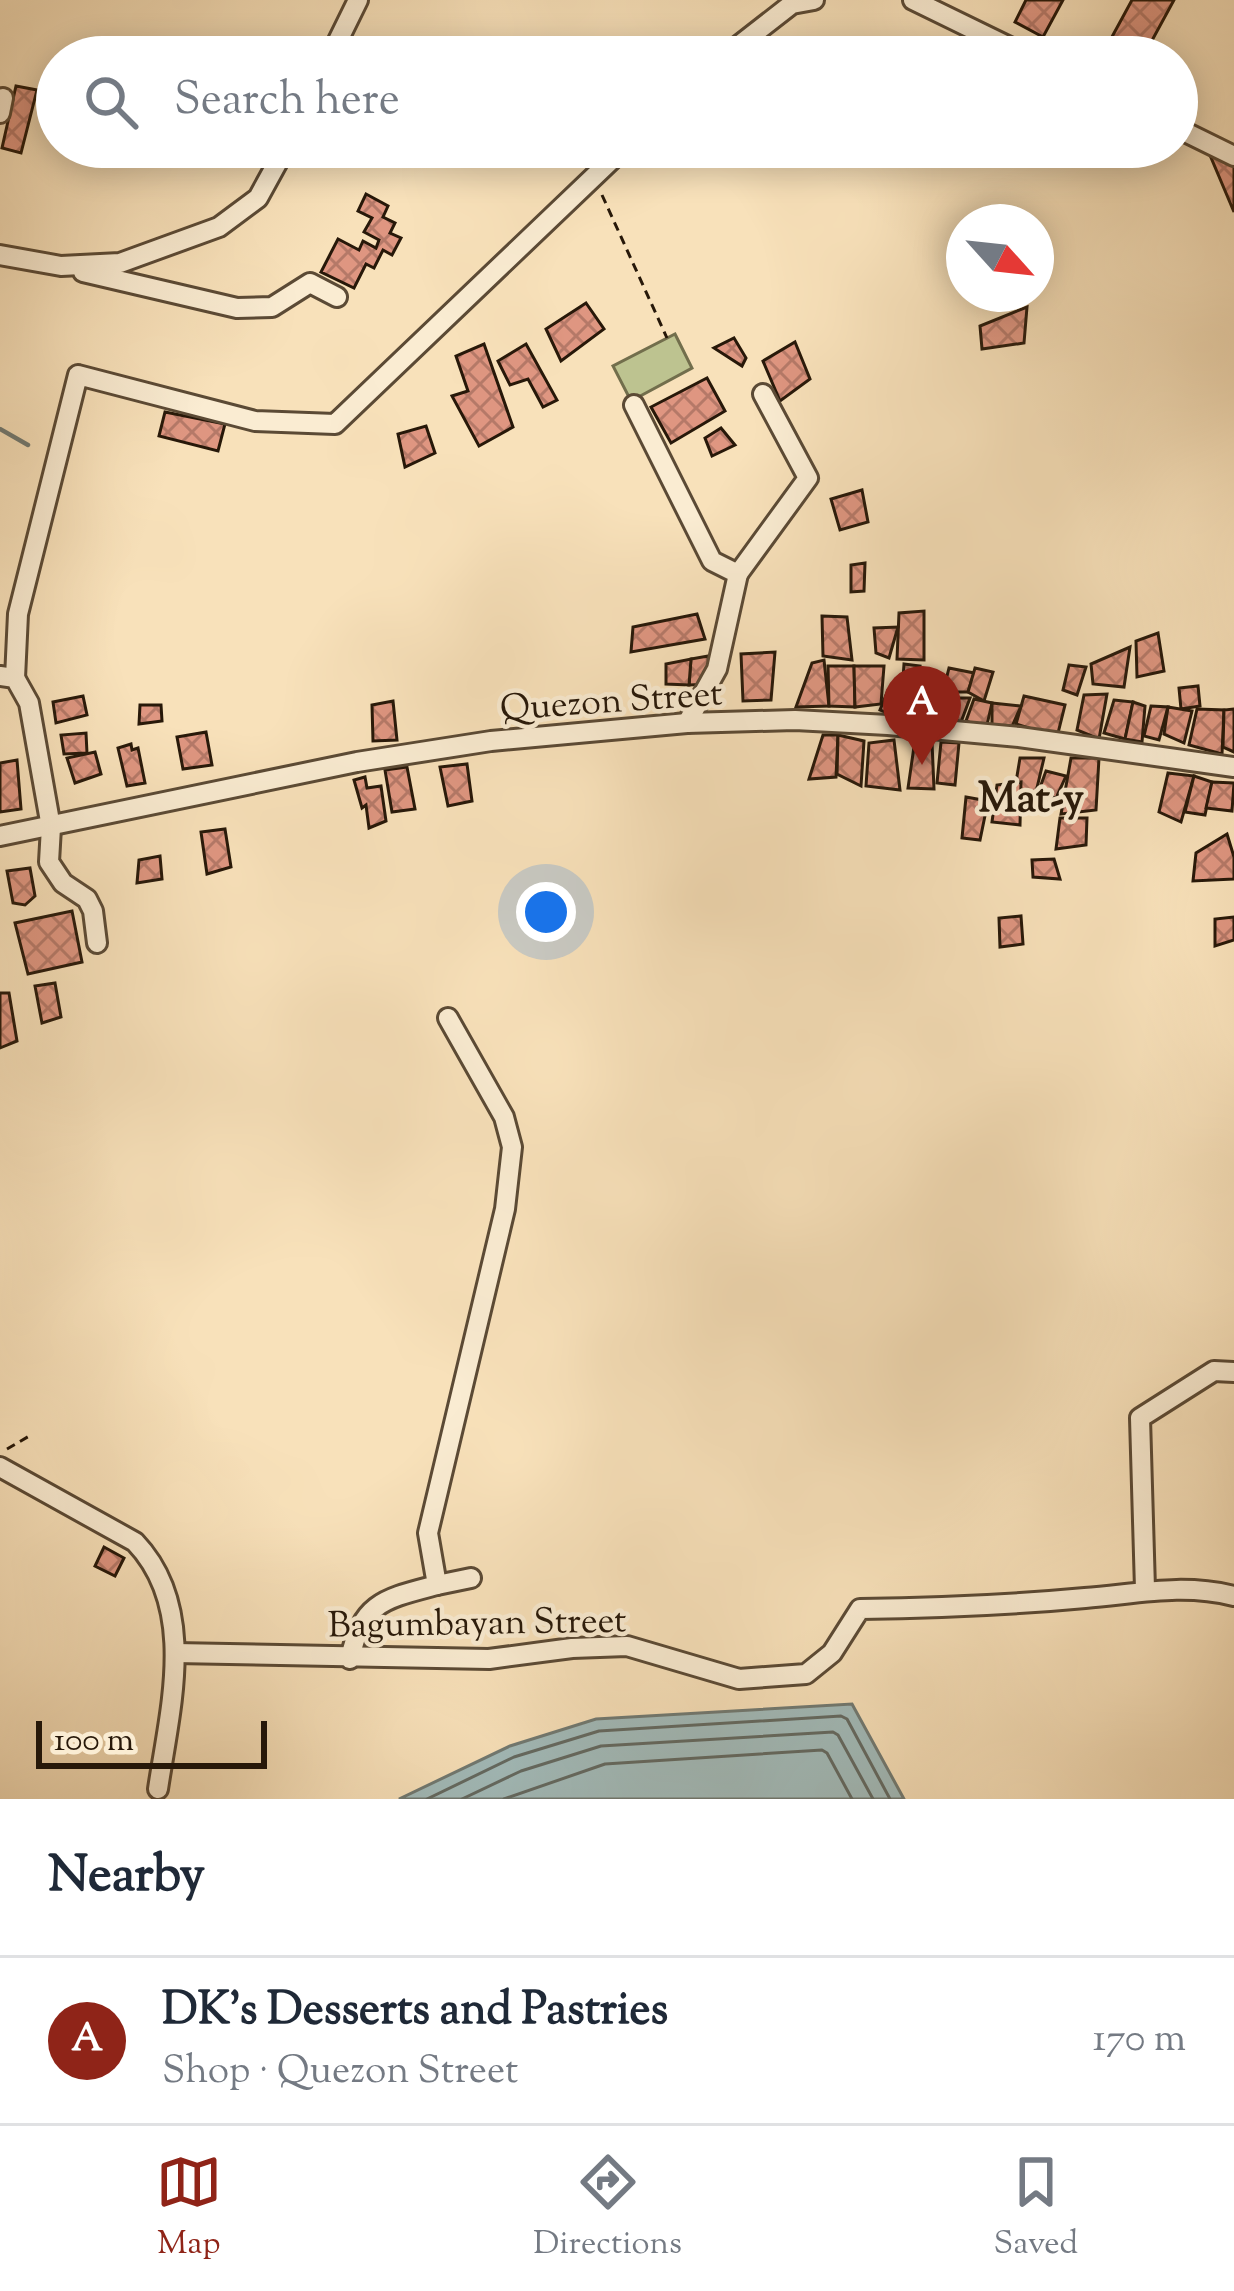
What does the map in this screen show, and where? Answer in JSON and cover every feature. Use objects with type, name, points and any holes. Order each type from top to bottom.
[{"type":"street","points":[[340,36],[358,0]]},
{"type":"street","points":[[751,36],[792,4],[814,0]]},
{"type":"street","points":[[913,0],[987,36]]},
{"type":"street","points":[[1198,138],[1234,156]]},
{"type":"street","points":[[61,266],[120,263],[219,227],[258,198],[274,168]]},
{"type":"street","points":[[97,943],[87,899],[63,883],[50,862],[51,826],[29,703],[8,678],[18,614],[78,375],[255,422],[335,424],[603,168]]},
{"type":"street","points":[[0,255],[237,308],[272,307],[310,283],[337,297]]},
{"type":"street","points":[[687,723],[717,669],[738,574],[808,478],[763,394]]},
{"type":"street","points":[[634,405],[712,561],[738,574]]},
{"type":"street","name":"Quezon Street","points":[[0,836],[402,755],[491,741],[687,723],[889,724],[1234,767]]},
{"type":"street","points":[[436,1585],[428,1533],[505,1209],[512,1147],[504,1117],[448,1018]]},
{"type":"street","points":[[1144,1589],[1140,1418],[1214,1371],[1234,1372]]},
{"type":"street","points":[[0,1467],[135,1542],[152,1559],[175,1624],[158,1789]]},
{"type":"street","points":[[350,1659],[356,1630],[371,1608],[471,1578]]},
{"type":"street","name":"Bagumbayan Street","points":[[175,1653],[489,1659],[627,1646],[739,1679],[806,1674],[832,1653],[860,1609],[1009,1604],[1144,1589],[1234,1596]]},
{"type":"path","points":[[603,196],[667,338]]},
{"type":"path","points":[[0,1453],[31,1435]]},
{"type":"green space","points":[[675,334],[692,368],[631,401],[613,366]]},
{"type":"water","points":[[852,1704],[904,1799],[399,1799],[510,1746],[596,1719]]},
{"type":"building","points":[[1026,0],[1063,0],[1044,36],[1015,22]]},
{"type":"building","points":[[1132,0],[1174,0],[1154,36],[1112,36]]},
{"type":"building","points":[[16,86],[36,90],[21,153],[2,148]]},
{"type":"building","points":[[1207,148],[1234,158],[1234,212]]},
{"type":"building","points":[[366,194],[388,206],[383,217],[395,223],[390,233],[401,238],[392,255],[383,250],[374,268],[366,264],[354,288],[321,272],[338,239],[359,250],[363,241],[376,248],[379,240],[364,232],[372,218],[358,211]]},
{"type":"building","points":[[586,303],[604,329],[561,361],[546,329]]},
{"type":"building","points":[[1027,312],[1024,343],[982,349],[980,326]]},
{"type":"building","points":[[734,338],[746,358],[742,366],[714,348]]},
{"type":"building","points":[[795,342],[810,379],[780,401],[763,361]]},
{"type":"building","points":[[484,344],[513,427],[479,446],[452,396],[468,391],[456,356]]},
{"type":"building","points":[[526,344],[557,400],[543,407],[528,379],[510,385],[498,361]]},
{"type":"building","points":[[707,378],[725,411],[671,443],[651,407]]},
{"type":"building","points":[[165,412],[225,424],[218,451],[159,436]]},
{"type":"building","points":[[426,426],[435,453],[405,467],[398,434]]},
{"type":"building","points":[[721,428],[735,445],[712,456],[705,438]]},
{"type":"building","points":[[862,490],[868,522],[840,530],[831,499]]},
{"type":"building","points":[[865,563],[864,591],[851,592],[851,565]]},
{"type":"building","points":[[924,611],[924,660],[897,659],[899,613]]},
{"type":"building","points":[[697,614],[705,639],[631,652],[633,627]]},
{"type":"building","points":[[822,616],[847,617],[852,660],[823,656]]},
{"type":"building","points":[[898,627],[889,658],[876,653],[874,628]]},
{"type":"building","points":[[1158,633],[1164,671],[1137,677],[1136,641]]},
{"type":"building","points":[[1130,647],[1124,687],[1093,684],[1091,664]]},
{"type":"building","points":[[775,652],[771,700],[743,701],[741,654]]},
{"type":"building","points":[[708,656],[710,684],[689,685],[691,659]]},
{"type":"building","points":[[691,659],[689,685],[666,684],[666,664]]},
{"type":"building","points":[[824,660],[829,706],[796,707],[812,663]]},
{"type":"building","points":[[904,664],[920,666],[914,705],[902,694]]},
{"type":"building","points":[[1069,665],[1086,667],[1077,695],[1063,690]]},
{"type":"building","points":[[828,666],[854,666],[855,707],[829,706]]},
{"type":"building","points":[[854,666],[884,666],[881,704],[855,707]]},
{"type":"building","points":[[949,668],[974,673],[968,692],[943,692]]},
{"type":"building","points":[[975,668],[993,672],[984,701],[968,692]]},
{"type":"building","points":[[1198,686],[1200,706],[1181,709],[1179,688]]},
{"type":"building","points":[[903,687],[901,719],[880,710],[888,690]]},
{"type":"building","points":[[922,693],[941,698],[935,718],[919,712]]},
{"type":"building","points":[[1107,694],[1099,739],[1077,730],[1084,695]]},
{"type":"building","points":[[83,696],[87,715],[56,723],[53,702]]},
{"type":"building","points":[[1024,696],[1065,705],[1057,737],[1016,724]]},
{"type":"building","points":[[941,698],[970,698],[961,722],[939,714]]},
{"type":"building","points":[[974,699],[992,703],[986,729],[966,721]]},
{"type":"building","points":[[1114,700],[1133,702],[1125,739],[1104,733]]},
{"type":"building","points":[[393,701],[397,740],[373,741],[372,705]]},
{"type":"building","points":[[1133,702],[1145,706],[1142,742],[1125,739]]},
{"type":"building","points":[[992,703],[1021,706],[1010,731],[992,724]]},
{"type":"building","points":[[140,705],[161,705],[162,721],[139,724]]},
{"type":"building","points":[[1151,706],[1168,707],[1159,740],[1144,736]]},
{"type":"building","points":[[1168,707],[1192,711],[1184,743],[1164,734]]},
{"type":"building","points":[[1197,709],[1224,710],[1222,754],[1189,745]]},
{"type":"building","points":[[1234,709],[1234,752],[1223,747],[1224,710]]},
{"type":"building","points":[[206,732],[212,765],[183,769],[177,737]]},
{"type":"building","points":[[86,733],[87,753],[64,754],[61,735]]},
{"type":"building","points":[[823,735],[838,735],[836,777],[809,779]]},
{"type":"building","points":[[838,735],[864,741],[861,786],[837,774]]},
{"type":"building","points":[[894,740],[900,790],[866,786],[869,743]]},
{"type":"building","points":[[915,740],[932,742],[934,789],[908,788]]},
{"type":"building","points":[[941,742],[959,743],[955,785],[937,783]]},
{"type":"building","points":[[131,744],[132,750],[138,748],[145,783],[127,786],[118,748]]},
{"type":"building","points":[[95,752],[101,774],[75,783],[67,758]]},
{"type":"building","points":[[1020,758],[1044,758],[1036,792],[1015,788]]},
{"type":"building","points":[[1071,758],[1099,758],[1096,810],[1061,814]]},
{"type":"building","points":[[17,760],[21,809],[0,812],[0,763]]},
{"type":"building","points":[[467,764],[472,801],[448,806],[440,767]]},
{"type":"building","points":[[407,767],[415,809],[392,812],[385,770]]},
{"type":"building","points":[[1046,771],[1066,776],[1056,798],[1038,793]]},
{"type":"building","points":[[1168,773],[1194,776],[1181,822],[1159,812]]},
{"type":"building","points":[[1194,776],[1212,782],[1205,815],[1185,812]]},
{"type":"building","points":[[365,777],[367,788],[381,786],[386,821],[369,828],[366,805],[362,808],[354,780]]},
{"type":"building","points":[[1021,782],[1020,825],[992,822],[997,785]]},
{"type":"building","points":[[1212,782],[1234,783],[1232,811],[1206,808]]},
{"type":"building","points":[[966,797],[988,801],[980,840],[962,838]]},
{"type":"building","points":[[1060,818],[1087,818],[1086,845],[1056,849]]},
{"type":"building","points":[[225,829],[231,867],[207,874],[201,832]]},
{"type":"building","points":[[1227,834],[1234,879],[1193,881],[1196,853]]},
{"type":"building","points":[[160,856],[162,879],[137,883],[139,860]]},
{"type":"building","points":[[1054,859],[1060,879],[1033,877],[1032,860]]},
{"type":"building","points":[[30,868],[35,896],[25,905],[13,903],[7,871]]},
{"type":"building","points":[[72,911],[82,962],[28,974],[15,923]]},
{"type":"building","points":[[1021,916],[1023,944],[1000,947],[999,918]]},
{"type":"building","points":[[1234,917],[1234,940],[1215,946],[1215,919]]},
{"type":"building","points":[[55,983],[61,1017],[42,1023],[35,986]]},
{"type":"building","points":[[0,993],[9,993],[17,1041],[0,1048]]},
{"type":"building","points":[[104,1547],[124,1558],[115,1576],[95,1566]]},
{"type":"waterway","points":[[0,429],[28,445]]},
{"type":"place","name":"DK's Desserts and Pastries","points":[[922,765]]},
{"type":"district","name":"Mat-y","points":[[1031,796]]}]
